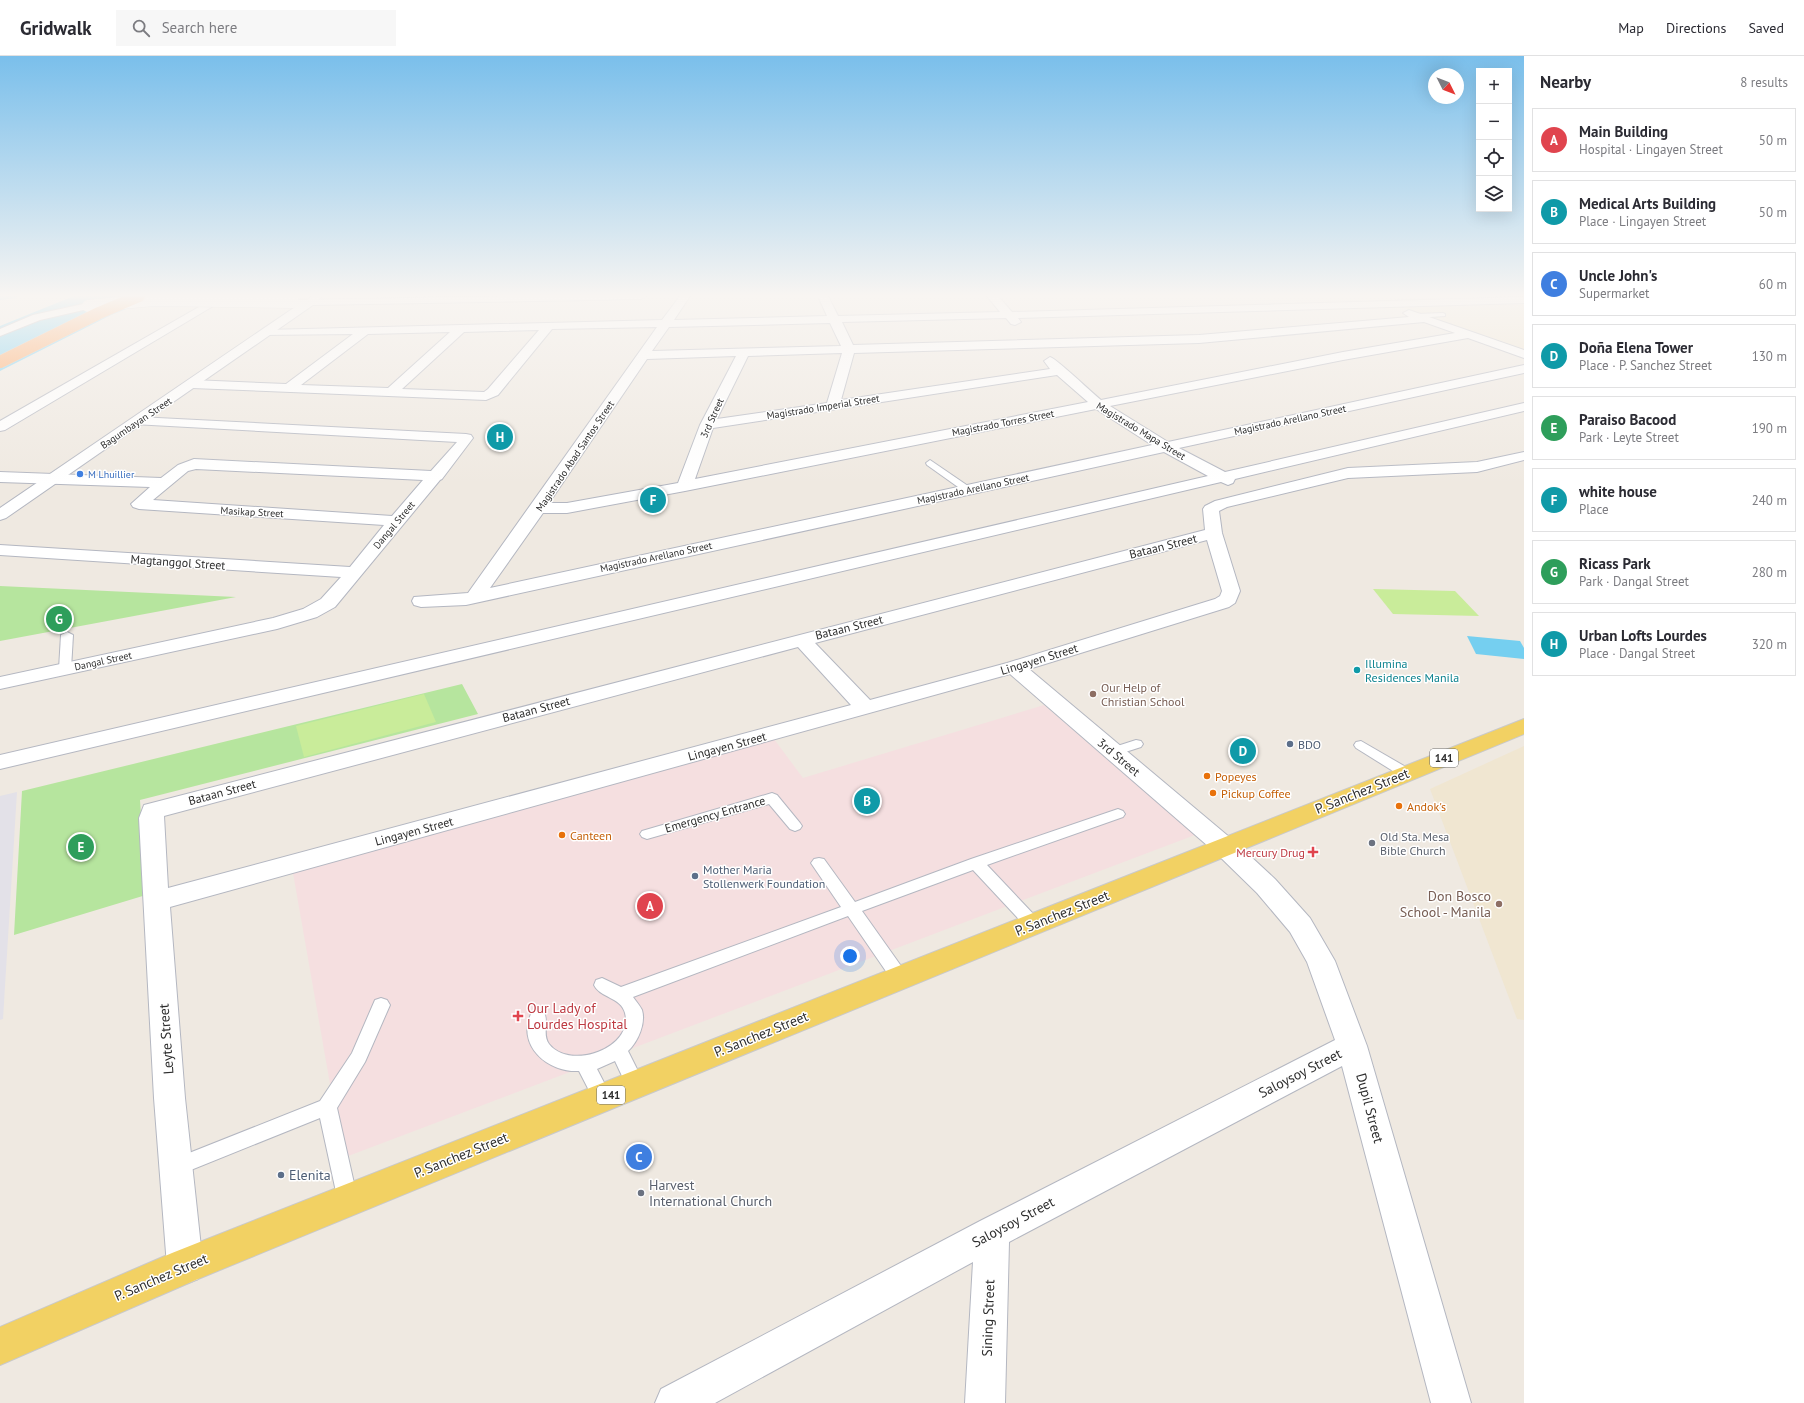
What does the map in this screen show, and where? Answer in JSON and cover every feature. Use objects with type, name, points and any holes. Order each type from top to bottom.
[{"type":"main road","name":"P. Sanchez Street","points":[[0,1346],[185,1266],[1524,726]]},
{"type":"street","points":[[0,427],[117,359]]},
{"type":"street","name":"Bagumbayan Street","points":[[0,515],[228,359]]},
{"type":"street","points":[[287,389],[327,359]]},
{"type":"street","points":[[390,393],[427,359]]},
{"type":"street","points":[[192,384],[486,396],[493,392],[521,359]]},
{"type":"street","name":"Magistrado Abad Santos Street","points":[[476,596],[539,508],[640,359]]},
{"type":"street","name":"3rd Street","points":[[685,486],[707,426],[741,359]]},
{"type":"street","points":[[833,405],[846,359]]},
{"type":"street","name":"Magistrado Mapa Street","points":[[1048,359],[1097,405],[1165,448],[1255,494]]},
{"type":"street","name":"Magistrado Torres Street","points":[[539,508],[568,508],[685,486],[1329,359]]},
{"type":"street","name":"Magistrado Arellano Street","points":[[421,601],[453,600],[476,596],[1165,448],[1524,369]]},
{"type":"street","name":"Magistrado Imperial Street","points":[[707,426],[833,405],[1059,371]]},
{"type":"street","points":[[0,762],[1524,407]]},
{"type":"street","name":"Dangal Street","points":[[0,683],[278,623],[310,614],[328,603],[355,573],[396,521],[437,476],[466,438],[138,421]]},
{"type":"street","name":"Bataan Street","points":[[153,811],[1214,533],[1211,510],[1221,504],[1255,494],[1348,473],[1477,467],[1524,456]]},
{"type":"street","name":"Masikap Street","points":[[396,521],[139,504],[182,468],[194,464],[437,476]]},
{"type":"street","points":[[0,477],[163,484]]},
{"type":"street","name":"Lingayen Street","points":[[156,901],[1014,668],[1222,603],[1228,599],[1231,591],[1214,533]]},
{"type":"street","name":"Magtanggol Street","points":[[0,550],[355,573]]},
{"type":"street","points":[[802,640],[866,708]]},
{"type":"street","name":"3rd Street","points":[[1014,668],[1225,847]]},
{"type":"street","name":"Leyte Street","points":[[153,811],[151,818],[156,901],[175,1168],[185,1266]]},
{"type":"street","name":"Dupil Street","points":[[1225,847],[1266,886],[1300,925],[1321,962],[1352,1046],[1450,1403]]},
{"type":"street","name":"Saloysoy Street","points":[[675,1403],[992,1233],[1352,1046]]},
{"type":"street","name":"Sining Street","points":[[985,1403],[992,1233]]},
{"type":"lane","points":[[930,462],[968,490]]},
{"type":"lane","points":[[65,669],[67,635]]},
{"type":"lane","points":[[1113,752],[1136,744]]},
{"type":"lane","points":[[1361,745],[1406,773]]},
{"type":"lane","name":"Emergency Entrance","points":[[647,834],[772,798],[795,826]]},
{"type":"lane","points":[[622,994],[976,863],[1118,814]]},
{"type":"lane","points":[[819,863],[900,978]]},
{"type":"lane","points":[[976,863],[1033,924]]},
{"type":"lane","points":[[538,1017],[536,1028],[537,1038],[541,1048],[549,1056],[560,1061],[585,1064],[604,1060],[619,1050],[631,1034],[635,1016],[628,1000],[622,994],[602,985]]},
{"type":"lane","points":[[175,1168],[327,1107],[359,1057],[381,1005]]},
{"type":"lane","points":[[619,1050],[636,1084]]},
{"type":"lane","points":[[585,1064],[603,1098]]},
{"type":"lane","points":[[327,1107],[348,1201]]},
{"type":"shaded area","name":"Our Lady of Lourdes Hospital","points":[[1044,705],[1195,835],[343,1158],[293,873],[774,739],[803,778]]},
{"type":"shaded area","name":"Don Bosco School - Manila","points":[[1524,746],[1524,1020],[1517,1019],[1430,789]]},
{"type":"shaded area","points":[[17,792],[3,1019],[0,1020],[0,796]]},
{"type":"green space","points":[[0,586],[236,597],[0,641]]},
{"type":"green space","points":[[1373,589],[1455,591],[1479,616],[1393,614]]},
{"type":"green space","points":[[462,684],[478,714],[140,800],[146,895],[14,935],[22,791]]},
{"type":"green space","points":[[424,694],[436,722],[304,757],[296,726]]},
{"type":"water","points":[[0,359],[24,359],[0,371]]},
{"type":"water","points":[[1467,636],[1520,641],[1524,648],[1524,659],[1476,654]]},
{"type":"place","name":"Urban Lofts Lourdes","points":[[500,437]]},
{"type":"place","name":"M Lhuillier","points":[[80,474]]},
{"type":"place","name":"white house","points":[[653,500]]},
{"type":"place","name":"Ricass Park","points":[[59,619]]},
{"type":"place","name":"Illumina Residences Manila","points":[[1357,670]]},
{"type":"place","name":"Our Help of Christian School","points":[[1093,694]]},
{"type":"place","name":"BDO","points":[[1290,744]]},
{"type":"place","name":"Doña Elena Tower","points":[[1243,751]]},
{"type":"place","name":"Popeyes","points":[[1207,776]]},
{"type":"place","name":"Pickup Coffee","points":[[1213,793]]},
{"type":"place","name":"Medical Arts Building","points":[[867,801]]},
{"type":"place","name":"Andok's","points":[[1399,806]]},
{"type":"place","name":"Canteen","points":[[562,835]]},
{"type":"place","name":"Old Sta. Mesa Bible Church","points":[[1372,843]]},
{"type":"place","name":"Paraiso Bacood","points":[[81,847]]},
{"type":"place","name":"Mercury Drug","points":[[1313,852]]},
{"type":"place","name":"Mother Maria Stollenwerk Foundation","points":[[695,876]]},
{"type":"place","name":"Don Bosco School - Manila","points":[[1499,904]]},
{"type":"place","name":"Main Building","points":[[650,906]]},
{"type":"place","name":"Our Lady of Lourdes Hospital","points":[[518,1016]]},
{"type":"place","name":"Uncle John's","points":[[639,1157]]},
{"type":"place","name":"Elenita","points":[[281,1175]]},
{"type":"place","name":"Harvest International Church","points":[[641,1193]]}]
